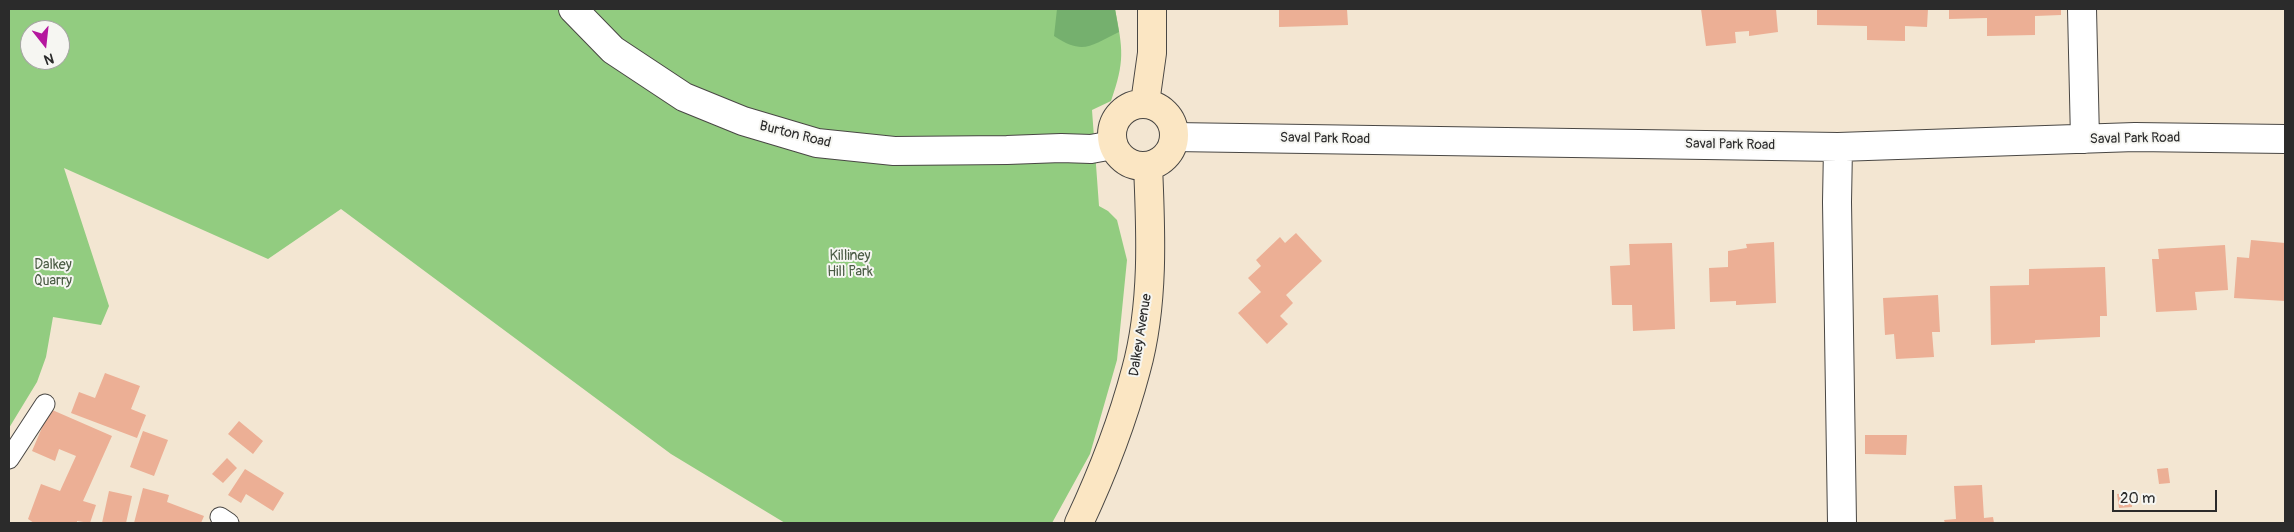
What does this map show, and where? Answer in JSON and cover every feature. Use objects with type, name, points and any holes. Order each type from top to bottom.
[{"type":"street","name":"Burton Road","points":[[573,9],[613,50],[684,97],[743,121],[817,143],[894,151],[1091,149],[1113,145]]},
{"type":"street","points":[[1145,103],[1152,53],[1152,9]]},
{"type":"street","points":[[2082,9],[2085,139]]},
{"type":"street","points":[[1145,103],[1160,109],[1173,124],[1174,137],[1169,153],[1164,158],[1148,166],[1137,166],[1128,163],[1120,156],[1113,145],[1112,127],[1120,112],[1131,106],[1145,103]]},
{"type":"street","name":"Saval Park Road","points":[[1174,137],[1838,147],[2136,137],[2285,139]]},
{"type":"street","points":[[1838,147],[1837,202],[1842,523]]},
{"type":"street","name":"Dalkey Avenue","points":[[1079,523],[1099,481],[1137,370],[1145,326],[1149,280],[1148,166]]},
{"type":"lane","points":[[9,459],[44,404]]},
{"type":"green space","name":"Killiney Hill Park","points":[[9,9],[1115,9],[1121,46],[1119,76],[1111,101],[1092,110],[1099,206],[1108,211],[1117,220],[1127,260],[1117,360],[1090,454],[1052,523],[785,523],[671,454],[341,209],[268,259],[64,168],[109,306],[101,325],[53,317],[46,357],[37,382],[9,428]]},
{"type":"green space","points":[[1057,9],[1115,9],[1119,32],[1094,44],[1080,47],[1073,46],[1054,36]]},
{"type":"building","points":[[1279,9],[1347,9],[1348,25],[1279,27]]},
{"type":"building","points":[[1701,9],[1776,9],[1778,32],[1749,36],[1749,31],[1735,32],[1736,43],[1706,46]]},
{"type":"building","points":[[1817,9],[1928,9],[1927,27],[1905,26],[1905,41],[1867,40],[1867,26],[1817,25]]},
{"type":"building","points":[[1949,9],[2061,9],[2061,15],[2035,16],[2035,35],[1987,36],[1987,18],[1949,19]]},
{"type":"building","points":[[1296,233],[1322,261],[1286,295],[1293,303],[1280,316],[1288,324],[1267,344],[1238,313],[1261,292],[1248,278],[1261,266],[1256,260],[1280,237],[1285,243]]},
{"type":"building","points":[[2251,240],[2285,243],[2285,301],[2234,298],[2237,257],[2249,258]]},
{"type":"building","points":[[1774,242],[1776,303],[1736,305],[1736,301],[1710,302],[1709,268],[1728,267],[1728,251],[1747,248],[1746,244]]},
{"type":"building","points":[[1672,243],[1675,329],[1633,331],[1632,305],[1612,305],[1610,266],[1630,265],[1629,244]]},
{"type":"building","points":[[2225,245],[2228,290],[2195,292],[2197,310],[2156,312],[2152,259],[2159,259],[2158,249]]},
{"type":"building","points":[[2105,267],[2107,316],[2100,316],[2100,337],[2035,340],[2035,343],[1991,345],[1990,286],[2029,285],[2029,269]]},
{"type":"building","points":[[1938,295],[1940,332],[1932,332],[1934,357],[1896,359],[1894,334],[1885,335],[1883,298]]},
{"type":"building","points":[[105,373],[140,386],[131,409],[146,415],[137,438],[71,413],[79,392],[95,398]]},
{"type":"building","points":[[50,409],[112,436],[83,501],[96,505],[90,523],[77,521],[77,523],[34,523],[28,519],[41,484],[60,491],[76,456],[59,449],[55,461],[32,451]]},
{"type":"building","points":[[239,421],[263,441],[253,454],[228,434]]},
{"type":"building","points":[[143,431],[168,440],[154,476],[130,467]]},
{"type":"building","points":[[1865,435],[1907,435],[1906,455],[1865,454]]},
{"type":"building","points":[[227,458],[237,468],[223,483],[212,474]]},
{"type":"building","points":[[2168,468],[2170,483],[2159,484],[2157,469]]},
{"type":"building","points":[[245,469],[284,493],[273,511],[246,494],[241,503],[228,495]]},
{"type":"building","points":[[1982,485],[1984,518],[1993,517],[1994,523],[1945,523],[1944,520],[1956,519],[1954,486]]},
{"type":"building","points":[[143,488],[169,495],[167,502],[204,516],[201,523],[134,523]]},
{"type":"building","points":[[109,491],[132,496],[126,523],[102,523]]},
{"type":"building","points":[[2131,493],[2132,507],[2119,508],[2117,494]]},
{"type":"park label","name":"Dalkey Quarry","points":[[53,274]]}]
